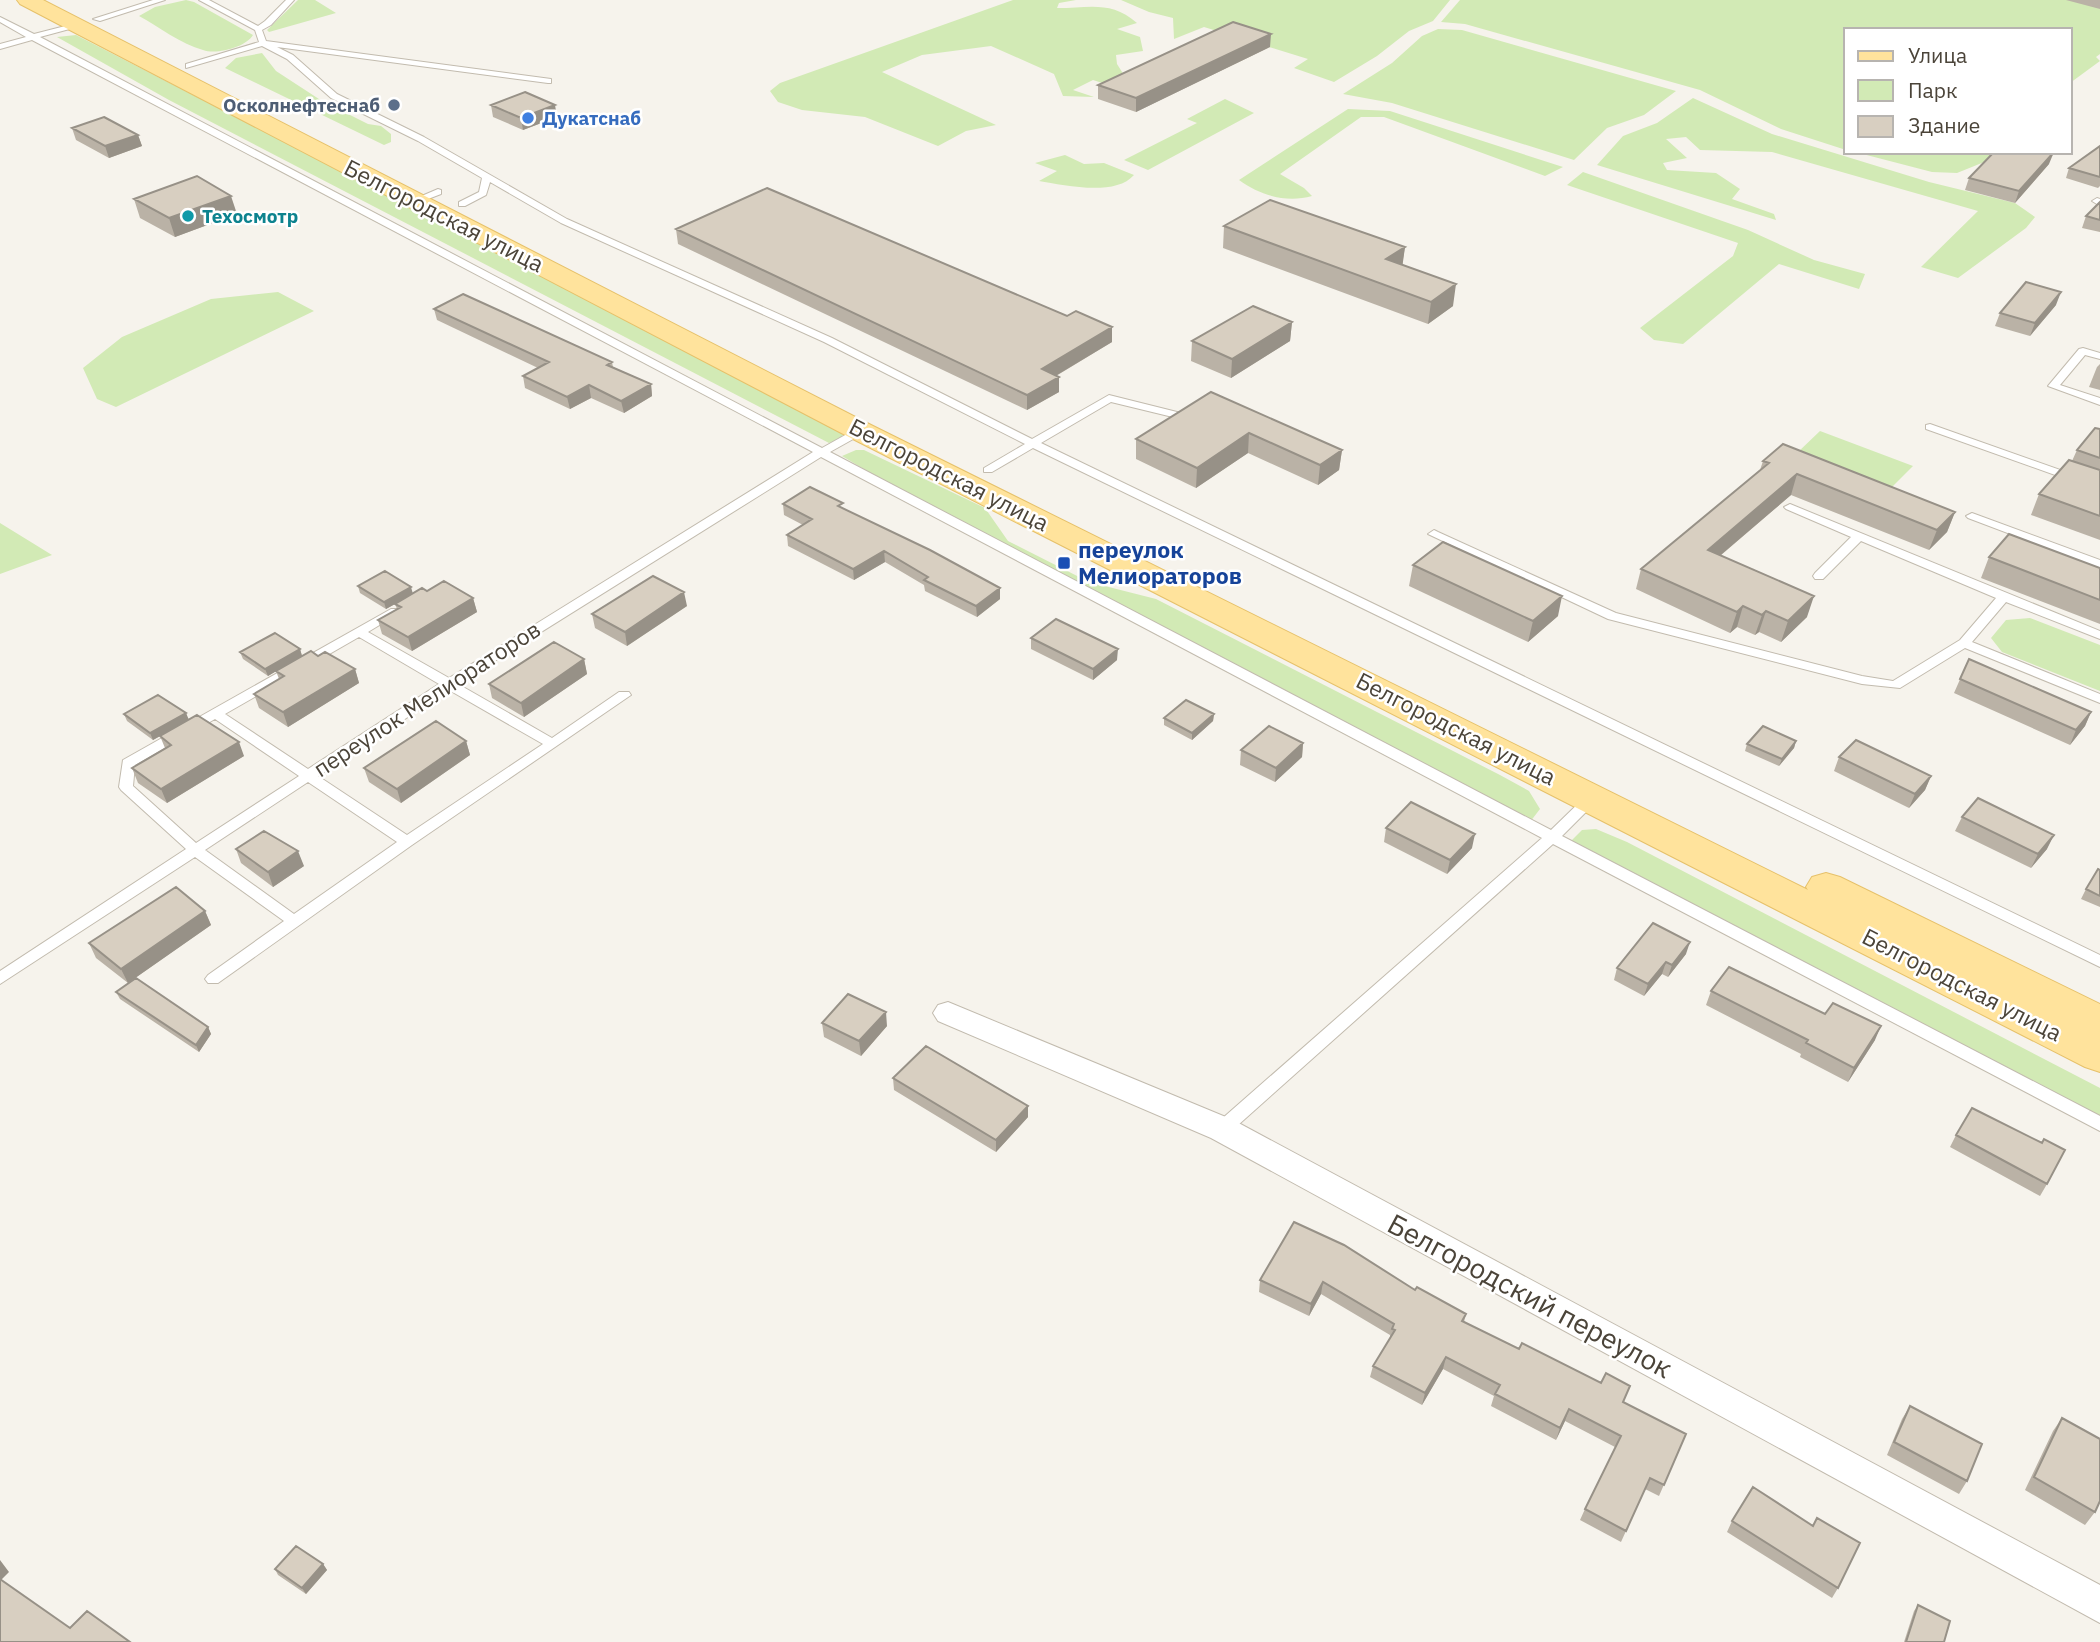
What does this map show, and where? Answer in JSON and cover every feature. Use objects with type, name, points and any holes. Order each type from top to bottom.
[{"type":"main road","name":"Белгородская улица","points":[[27,0],[77,15],[189,66],[439,199],[860,431],[2100,1055]]},
{"type":"main road","name":"Белгородская улица","points":[[77,15],[439,199],[2100,1023]]},
{"type":"street","name":"Белгородский переулок","points":[[948,1013],[1222,1129],[2100,1605]]},
{"type":"lane","points":[[0,47],[33,37],[77,15],[162,0]]},
{"type":"lane","points":[[203,0],[258,29],[264,43],[290,57],[334,96],[421,139],[564,221],[828,340],[1032,443],[2100,961]]},
{"type":"lane","points":[[258,29],[268,23],[290,0]]},
{"type":"lane","points":[[0,19],[820,453],[2100,1124]]},
{"type":"lane","points":[[189,66],[264,43],[548,81]]},
{"type":"lane","points":[[439,199],[483,193],[487,178]]},
{"type":"lane","points":[[2100,356],[2082,351],[2053,386],[2100,402]]},
{"type":"lane","points":[[988,470],[1109,398],[1181,416]]},
{"type":"lane","points":[[1930,427],[2100,488]]},
{"type":"lane","name":"переулок Мелиораторов","points":[[0,978],[450,683],[820,453],[860,431]]},
{"type":"lane","points":[[1790,507],[2100,635]]},
{"type":"lane","points":[[1972,516],[2100,564]]},
{"type":"lane","points":[[1434,534],[1612,616],[1862,680],[1895,685],[1964,643],[2004,597]]},
{"type":"lane","points":[[1819,576],[1859,536]]},
{"type":"lane","points":[[295,922],[195,850],[126,788],[128,763],[405,606]]},
{"type":"lane","points":[[359,632],[553,744]]},
{"type":"lane","points":[[1964,643],[2100,699]]},
{"type":"lane","points":[[212,979],[407,842],[624,695]]},
{"type":"lane","points":[[216,714],[407,842]]},
{"type":"lane","points":[[1222,1129],[1552,837],[1592,798]]},
{"type":"green space","points":[[186,0],[253,35],[238,46],[223,51],[209,51],[187,44],[139,16],[155,7]]},
{"type":"green space","points":[[298,0],[315,0],[336,13],[269,32],[267,30]]},
{"type":"green space","points":[[1013,0],[1076,0],[1059,3],[1057,8],[1109,8],[1137,23],[1117,29],[1140,37],[1143,51],[1116,55],[1117,64],[1136,94],[1093,80],[1073,90],[1094,97],[1063,96],[1054,74],[991,46],[922,55],[882,72],[996,125],[966,131],[938,146],[865,117],[802,110],[778,102],[770,91],[780,83]]},
{"type":"green space","points":[[1121,0],[1450,0],[1433,21],[1409,31],[1377,56],[1334,82],[1294,68],[1308,59],[1204,27],[1174,39],[1173,18],[1149,12]]},
{"type":"green space","points":[[1460,0],[2100,0],[2100,54],[2096,57],[2100,61],[2072,82],[2072,28],[1844,28],[1844,149],[1781,129],[1700,90],[1465,24],[1441,22]]},
{"type":"green space","points":[[1438,29],[1462,30],[1676,91],[1644,115],[1607,128],[1574,160],[1392,103],[1343,94],[1392,63],[1422,36]]},
{"type":"green space","points":[[76,35],[841,427],[843,437],[829,443],[169,100],[57,37]]},
{"type":"green space","points":[[262,53],[276,71],[322,101],[368,124],[381,126],[391,134],[391,142],[384,145],[225,68],[236,58]]},
{"type":"green space","points":[[1693,98],[1772,134],[1929,182],[2015,203],[2035,217],[2026,228],[1958,278],[1921,267],[1978,211],[1772,152],[1700,150],[1686,137],[1666,139],[1687,158],[1663,163],[1667,170],[1716,173],[1740,189],[1732,199],[1774,214],[1776,220],[1597,165],[1623,136],[1657,123]]},
{"type":"green space","points":[[1225,99],[1254,113],[1148,170],[1124,160],[1197,123],[1187,119]]},
{"type":"green space","points":[[1348,109],[1390,111],[1563,167],[1545,176],[1384,117],[1361,117],[1280,174],[1312,196],[1293,199],[1274,197],[1239,180]]},
{"type":"green space","points":[[1863,154],[2004,154],[1957,173],[1932,172]]},
{"type":"green space","points":[[1065,155],[1084,164],[1104,163],[1134,175],[1125,182],[1102,188],[1039,181],[1057,171],[1035,163]]},
{"type":"green space","points":[[1583,172],[1748,230],[1814,260],[1865,274],[1859,289],[1779,264],[1683,344],[1654,340],[1640,328],[1733,256],[1738,243],[1567,185]]},
{"type":"green space","points":[[278,292],[314,311],[116,407],[97,399],[83,368],[122,337],[211,299]]},
{"type":"green space","points":[[1820,431],[1913,466],[1891,488],[1797,453]]},
{"type":"green space","points":[[856,450],[864,450],[985,508],[1008,541],[1089,582],[1156,599],[1500,775],[1529,791],[1540,809],[1530,822],[937,513],[842,456]]},
{"type":"green space","points":[[0,523],[52,555],[0,574]]},
{"type":"green space","points":[[2030,618],[2100,645],[2100,691],[2002,652],[1991,638],[2006,620]]},
{"type":"green space","points":[[1596,829],[1627,842],[2100,1088],[2100,1124],[1571,841],[1582,830]]},
{"type":"building","points":[[1233,22],[1271,34],[1136,98],[1098,85]]},
{"type":"building","points":[[525,92],[555,105],[521,118],[491,105]]},
{"type":"building","points":[[104,117],[138,135],[105,146],[72,128]]},
{"type":"building","points":[[2100,146],[2100,177],[2069,168]]},
{"type":"building","points":[[1992,154],[2052,154],[2019,191],[1969,178]]},
{"type":"building","points":[[197,176],[231,196],[169,218],[134,199]]},
{"type":"building","points":[[767,188],[1067,316],[1076,311],[1112,327],[1042,369],[1059,377],[1027,395],[676,229]]},
{"type":"building","points":[[1270,200],[1405,247],[1386,259],[1456,284],[1431,302],[1224,226]]},
{"type":"building","points":[[2100,202],[2100,220],[2086,216]]},
{"type":"building","points":[[2026,282],[2061,292],[2035,323],[2000,313]]},
{"type":"building","points":[[463,294],[612,362],[607,365],[651,384],[621,401],[589,385],[567,397],[523,376],[549,362],[434,309]]},
{"type":"building","points":[[1253,306],[1292,322],[1232,359],[1192,341]]},
{"type":"building","points":[[1211,392],[1342,450],[1320,465],[1249,433],[1197,468],[1136,439]]},
{"type":"building","points":[[2095,428],[2100,429],[2100,458],[2077,450]]},
{"type":"building","points":[[1783,444],[1955,512],[1937,530],[1797,474],[1708,550],[1814,596],[1788,621],[1766,611],[1762,615],[1743,606],[1737,612],[1641,569],[1769,463],[1763,461]]},
{"type":"building","points":[[2069,460],[2100,470],[2100,516],[2039,494]]},
{"type":"building","points":[[810,487],[843,503],[838,506],[930,550],[1000,588],[976,606],[924,580],[928,577],[884,551],[853,569],[787,535],[812,519],[783,504]]},
{"type":"building","points":[[2009,534],[2100,568],[2100,600],[1989,557]]},
{"type":"building","points":[[1443,542],[1562,596],[1533,621],[1413,565]]},
{"type":"building","points":[[385,571],[411,587],[384,602],[358,586]]},
{"type":"building","points":[[653,576],[684,592],[625,632],[592,614]]},
{"type":"building","points":[[444,581],[473,598],[408,637],[378,620],[401,607],[395,604],[422,588],[427,591]]},
{"type":"building","points":[[1056,619],[1118,649],[1093,669],[1031,638]]},
{"type":"building","points":[[275,633],[300,649],[265,669],[240,652]]},
{"type":"building","points":[[554,642],[584,659],[521,703],[489,684]]},
{"type":"building","points":[[311,651],[318,656],[325,652],[355,669],[283,712],[254,694],[284,676],[276,671]]},
{"type":"building","points":[[1969,659],[2091,712],[2076,730],[1960,679]]},
{"type":"building","points":[[158,695],[186,713],[150,733],[124,714]]},
{"type":"building","points":[[1186,700],[1214,714],[1192,733],[1164,718]]},
{"type":"building","points":[[197,715],[239,742],[161,789],[132,768],[171,745],[160,736]]},
{"type":"building","points":[[436,721],[466,741],[397,789],[364,768]]},
{"type":"building","points":[[1269,726],[1303,743],[1276,768],[1241,750]]},
{"type":"building","points":[[1763,726],[1796,741],[1782,759],[1747,744]]},
{"type":"building","points":[[1856,740],[1931,776],[1915,794],[1839,757]]},
{"type":"building","points":[[1978,798],[2054,835],[2038,854],[1962,817]]},
{"type":"building","points":[[1411,802],[1475,834],[1450,860],[1386,828]]},
{"type":"building","points":[[264,831],[298,851],[268,872],[236,849]]},
{"type":"building","points":[[2098,869],[2100,870],[2100,896],[2086,889]]},
{"type":"building","points":[[176,887],[205,911],[121,969],[89,943]]},
{"type":"building","points":[[1653,923],[1690,942],[1672,965],[1666,962],[1648,984],[1617,968]]},
{"type":"building","points":[[1729,967],[1825,1014],[1833,1003],[1881,1026],[1854,1068],[1806,1043],[1808,1040],[1711,991]]},
{"type":"building","points":[[136,978],[208,1027],[196,1045],[116,992]]},
{"type":"building","points":[[848,994],[886,1012],[859,1041],[822,1023]]},
{"type":"building","points":[[926,1046],[1028,1106],[996,1140],[893,1078]]},
{"type":"building","points":[[1972,1108],[2042,1143],[2044,1139],[2065,1150],[2047,1184],[1956,1135]]},
{"type":"building","points":[[1294,1222],[1344,1245],[1415,1290],[1417,1287],[1466,1314],[1462,1321],[1519,1349],[1522,1343],[1601,1383],[1606,1373],[1630,1386],[1623,1402],[1686,1434],[1664,1485],[1650,1478],[1626,1531],[1585,1509],[1621,1436],[1569,1409],[1560,1428],[1495,1394],[1500,1385],[1446,1357],[1425,1393],[1373,1366],[1395,1330],[1392,1329],[1394,1324],[1323,1282],[1311,1304],[1260,1280]]},
{"type":"building","points":[[1910,1406],[1982,1444],[1967,1481],[1894,1442]]},
{"type":"building","points":[[2062,1418],[2100,1439],[2100,1501],[2095,1512],[2034,1477]]},
{"type":"building","points":[[1753,1487],[1813,1526],[1817,1518],[1860,1543],[1838,1588],[1732,1521]]},
{"type":"building","points":[[296,1546],[323,1564],[302,1588],[275,1569]]},
{"type":"building","points":[[0,1579],[70,1628],[87,1611],[130,1642],[0,1642]]},
{"type":"building","points":[[1918,1605],[1950,1621],[1944,1642],[1906,1642]]},
{"type":"place","name":"Осколнефтеснаб","points":[[394,105]]},
{"type":"place","name":"Дукатснаб","points":[[528,118]]},
{"type":"place","name":"Техосмотр","points":[[188,216]]},
{"type":"place","name":"переулок Мелиораторов","points":[[1064,563]]}]
